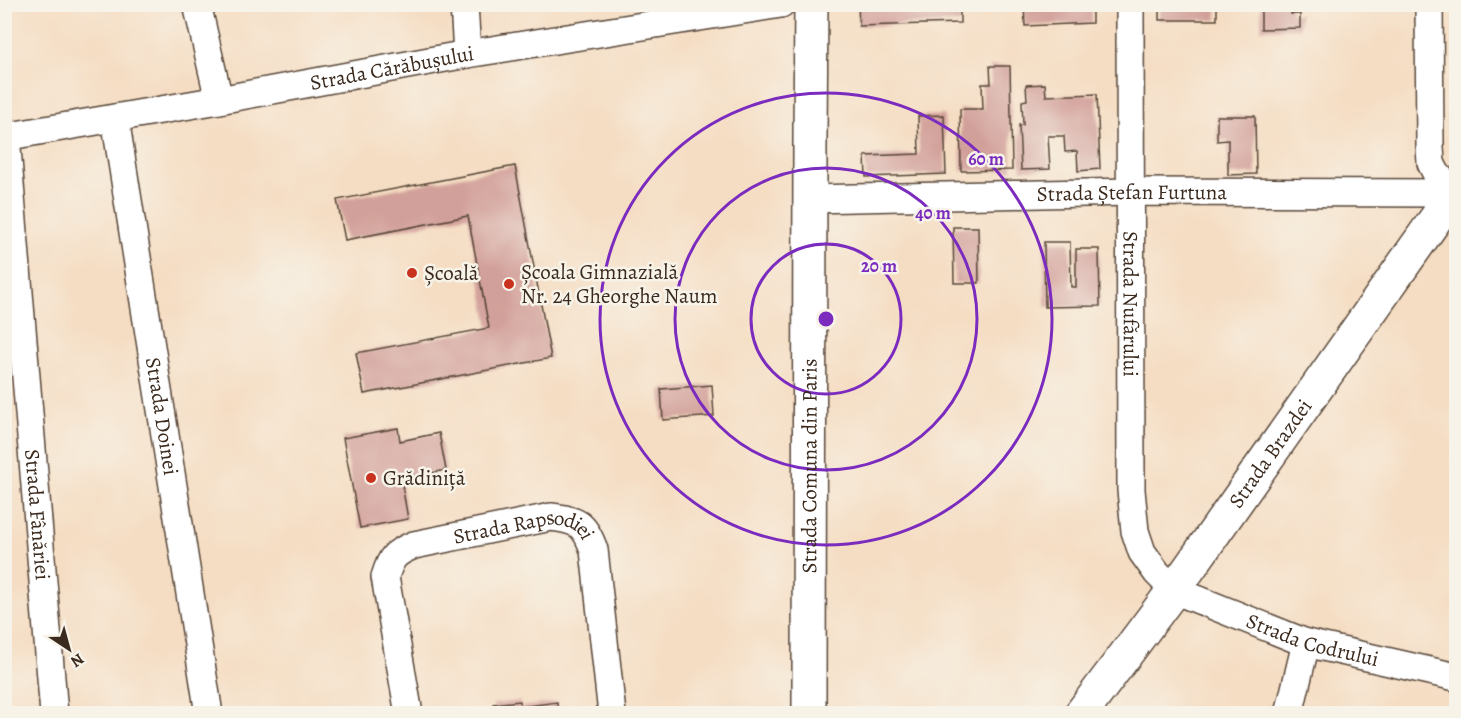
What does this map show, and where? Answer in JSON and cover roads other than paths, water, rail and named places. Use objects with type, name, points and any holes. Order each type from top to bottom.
[{"type":"street","points":[[197,4],[219,100]]},
{"type":"street","points":[[465,4],[467,54]]},
{"type":"street","name":"Strada Cărăbușului","points":[[5,136],[219,100],[467,54],[781,4]]},
{"type":"street","name":"Strada Comuna din Paris","points":[[810,714],[811,4]]},
{"type":"street","name":"Strada Nufărului","points":[[1130,4],[1131,490],[1135,531],[1142,552],[1157,573],[1174,590]]},
{"type":"street","points":[[1429,4],[1431,163],[1436,173],[1455,191]]},
{"type":"street","name":"Strada Doinei","points":[[115,118],[209,714]]},
{"type":"street","name":"Strada Fânăriei","points":[[5,136],[54,714]]},
{"type":"street","name":"Strada Ștefan Furtuna","points":[[810,199],[1131,192],[1455,191]]},
{"type":"street","name":"Strada Brazdei","points":[[1081,714],[1174,590],[1455,191]]},
{"type":"street","name":"Strada Rapsodiei","points":[[409,714],[385,577],[390,562],[400,550],[414,545],[551,517],[568,519],[579,524],[589,535],[594,550],[612,714]]},
{"type":"street","name":"Strada Codrului","points":[[1174,590],[1306,644],[1456,677]]},
{"type":"street","points":[[1288,714],[1306,644]]},
{"type":"place","name":"Școală","points":[[412,273]]},
{"type":"place","name":"Școala Gimnazială Nr. 24 Gheorghe Naum","points":[[509,284]]},
{"type":"place","name":"Grădiniță","points":[[371,478]]}]
